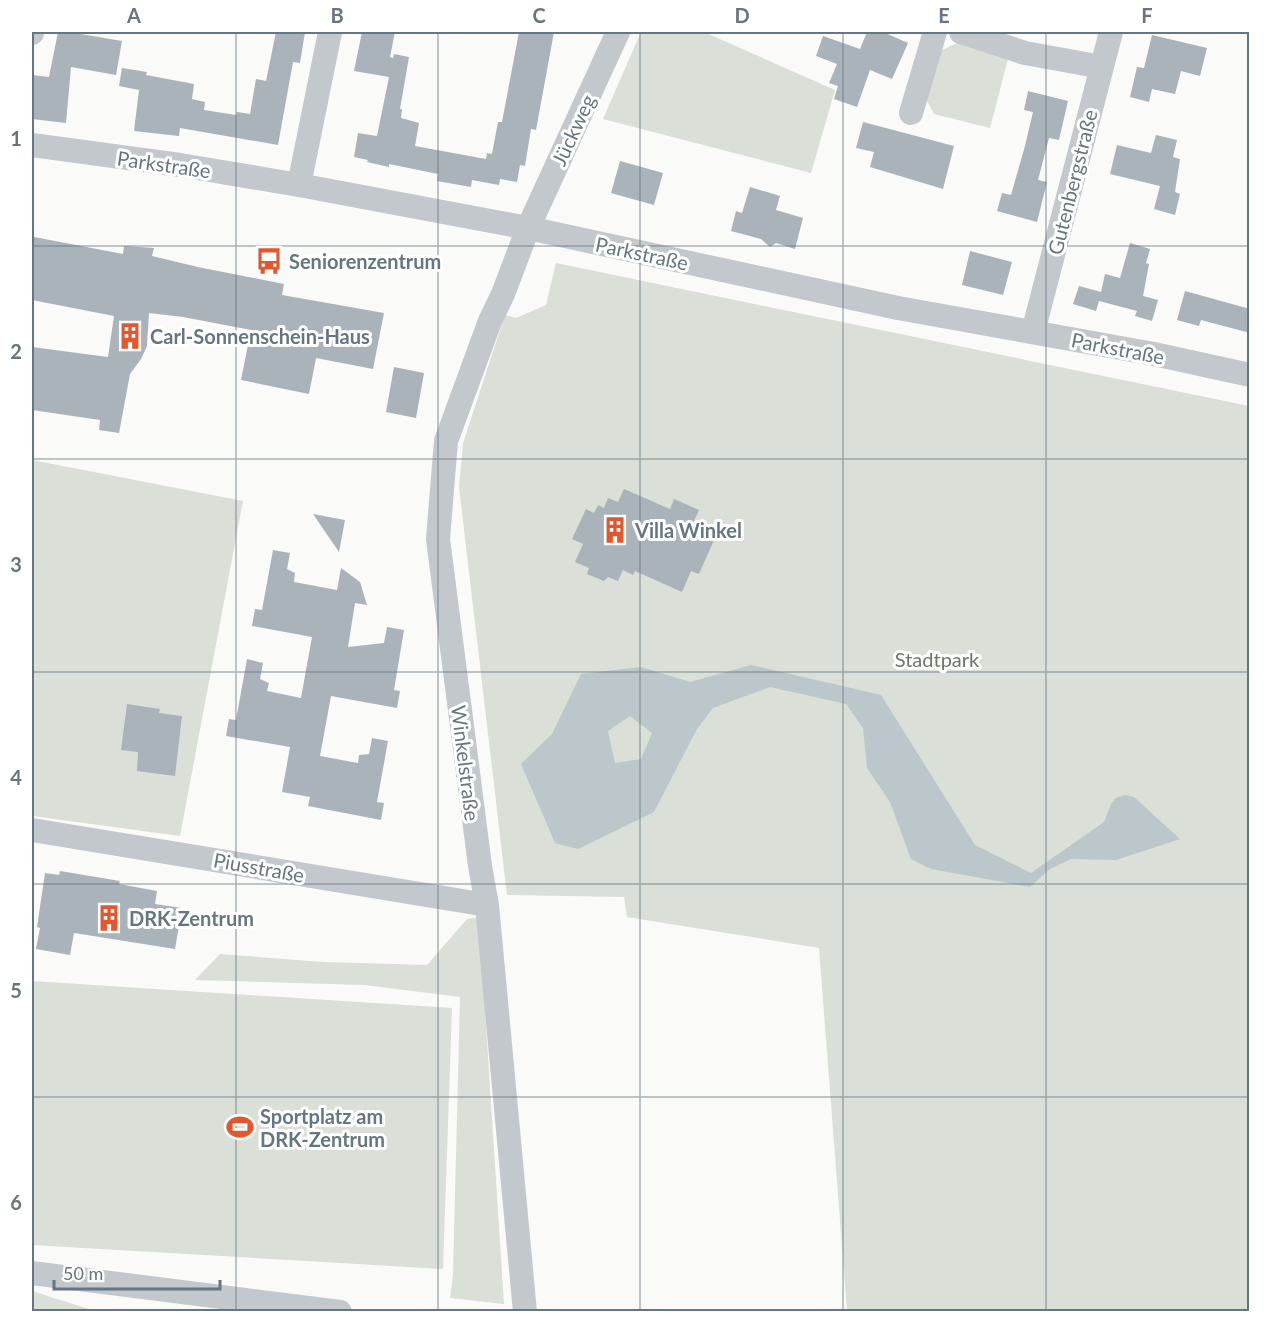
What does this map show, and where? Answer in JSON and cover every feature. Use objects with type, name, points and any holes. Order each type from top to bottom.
[{"type":"street","points":[[299,185],[330,32]]},
{"type":"street","name":"Jückweg","points":[[528,228],[618,32]]},
{"type":"street","points":[[912,113],[934,32]]},
{"type":"street","points":[[961,32],[1025,53],[1102,67]]},
{"type":"street","name":"Gutenbergstraße","points":[[1034,332],[1110,32]]},
{"type":"street","name":"Parkstraße","points":[[32,145],[180,165],[528,228],[898,308],[1154,354],[1250,375]]},
{"type":"street","name":"Winkelstraße","points":[[525,1311],[487,905],[438,539],[446,441],[490,321],[503,294],[528,228]]},
{"type":"street","name":"Piusstraße","points":[[32,830],[487,905]]},
{"type":"street","points":[[32,1273],[340,1311]]},
{"type":"green space","points":[[641,32],[704,32],[835,90],[811,173],[603,119]]},
{"type":"green space","points":[[957,43],[1008,59],[990,128],[934,114],[924,95],[936,53]]},
{"type":"green space","name":"Stadtpark","points":[[556,263],[1249,406],[1249,1311],[847,1311],[819,948],[627,917],[624,897],[507,895],[459,487],[463,443],[505,315],[516,318],[546,305]]},
{"type":"green space","points":[[32,460],[243,501],[180,836],[32,816]]},
{"type":"green space","points":[[479,917],[504,1304],[450,1298],[453,1275],[460,997],[365,985],[195,980],[220,954],[323,962],[427,965],[467,919]]},
{"type":"green space","name":"Sportplatz am DRK-Zentrum","points":[[32,981],[452,1008],[443,1269],[32,1245]]},
{"type":"green space","points":[[32,1291],[95,1311],[32,1311]]},
{"type":"shaded area","points":[[751,665],[881,695],[975,845],[1031,873],[1104,822],[1111,804],[1116,798],[1125,795],[1134,797],[1180,839],[1116,860],[1071,859],[1050,869],[1030,887],[931,869],[911,859],[890,802],[867,768],[863,728],[846,704],[770,687],[713,708],[697,729],[654,812],[578,849],[555,843],[521,764],[552,734],[581,674],[641,667],[690,682]],"holes":[[[630,716],[652,733],[641,759],[615,763],[608,731]]]},
{"type":"building","points":[[58,32],[122,41],[116,75],[71,67],[66,123],[32,119],[32,75],[49,77]]},
{"type":"building","points":[[276,32],[305,32],[300,63],[293,62],[278,145],[180,128],[179,136],[134,131],[139,90],[119,86],[122,68],[194,84],[192,99],[205,102],[204,110],[236,115],[237,112],[250,114],[256,79],[266,81]]},
{"type":"building","points":[[362,32],[395,32],[390,57],[393,58],[394,54],[409,57],[400,109],[402,109],[401,118],[419,123],[415,146],[486,159],[487,153],[492,154],[498,122],[502,122],[519,32],[554,32],[536,130],[531,129],[525,166],[520,165],[517,182],[500,179],[499,185],[472,180],[471,187],[437,181],[438,174],[389,164],[389,167],[354,157],[358,133],[377,136],[389,77],[354,71]]},
{"type":"building","points":[[867,32],[883,32],[908,43],[892,79],[870,70],[857,107],[834,99],[838,86],[829,83],[837,64],[816,56],[823,36],[860,49]]},
{"type":"building","points":[[1152,35],[1207,48],[1200,76],[1181,71],[1175,94],[1152,89],[1149,102],[1130,97],[1137,67],[1144,68]]},
{"type":"building","points":[[1028,91],[1068,101],[1059,140],[1049,138],[1038,180],[1047,182],[1037,222],[997,211],[1002,193],[1011,195],[1025,146],[1033,112],[1024,110]]},
{"type":"building","points":[[863,122],[954,146],[943,189],[870,167],[874,152],[856,148]]},
{"type":"building","points":[[1156,135],[1177,140],[1173,157],[1180,159],[1175,192],[1180,194],[1175,215],[1154,209],[1160,186],[1110,174],[1117,145],[1151,153]]},
{"type":"building","points":[[620,161],[663,173],[654,205],[611,193]]},
{"type":"building","points":[[750,187],[780,196],[776,210],[803,218],[795,249],[776,243],[770,247],[761,239],[731,231],[736,211],[742,213]]},
{"type":"building","points":[[34,237],[123,254],[124,246],[154,248],[152,256],[284,284],[282,295],[384,313],[373,369],[316,358],[309,394],[241,380],[251,330],[149,313],[147,346],[130,374],[119,433],[99,430],[100,420],[32,410],[32,347],[108,357],[114,316],[32,300]]},
{"type":"building","points":[[1130,243],[1150,249],[1146,263],[1149,264],[1143,296],[1158,300],[1152,321],[1135,316],[1137,311],[1099,301],[1096,311],[1073,304],[1079,286],[1101,292],[1105,274],[1120,278]]},
{"type":"building","points":[[970,251],[1012,262],[1003,295],[962,285]]},
{"type":"building","points":[[1185,291],[1250,309],[1250,333],[1201,320],[1199,326],[1177,320]]},
{"type":"building","points":[[394,367],[424,373],[416,418],[386,412]]},
{"type":"building","points":[[624,489],[670,509],[674,499],[699,510],[690,530],[714,540],[699,574],[691,571],[682,592],[635,571],[633,575],[623,570],[618,581],[608,577],[604,581],[587,574],[589,568],[575,562],[583,544],[572,539],[586,509],[594,513],[598,505],[604,508],[608,498],[618,502]]},
{"type":"building","points":[[313,514],[345,520],[339,552]]},
{"type":"building","points":[[273,550],[290,553],[287,569],[295,573],[294,582],[337,590],[341,568],[360,582],[367,605],[355,603],[348,647],[384,643],[387,627],[404,630],[394,690],[400,691],[397,708],[331,696],[320,756],[358,763],[359,755],[369,754],[372,738],[388,741],[377,802],[384,803],[381,820],[308,806],[310,797],[282,792],[290,747],[226,736],[229,719],[236,720],[247,659],[263,663],[260,679],[269,683],[267,691],[301,698],[312,637],[252,626],[255,609],[262,610]]},
{"type":"building","points":[[127,704],[160,709],[159,713],[182,716],[175,776],[137,771],[138,752],[121,750]]},
{"type":"building","name":"DRK-Zentrum","points":[[60,871],[120,881],[119,884],[157,891],[155,904],[182,908],[175,949],[74,933],[70,955],[36,949],[45,873],[59,875]]},
{"type":"place","name":"Seniorenzentrum","points":[[269,261]]},
{"type":"place","name":"Carl-Sonnenschein-Haus","points":[[130,336]]},
{"type":"place","name":"Villa Winkel","points":[[615,530]]},
{"type":"place","name":"DRK-Zentrum","points":[[109,918]]},
{"type":"place","name":"Sportplatz am DRK-Zentrum","points":[[240,1127]]}]
